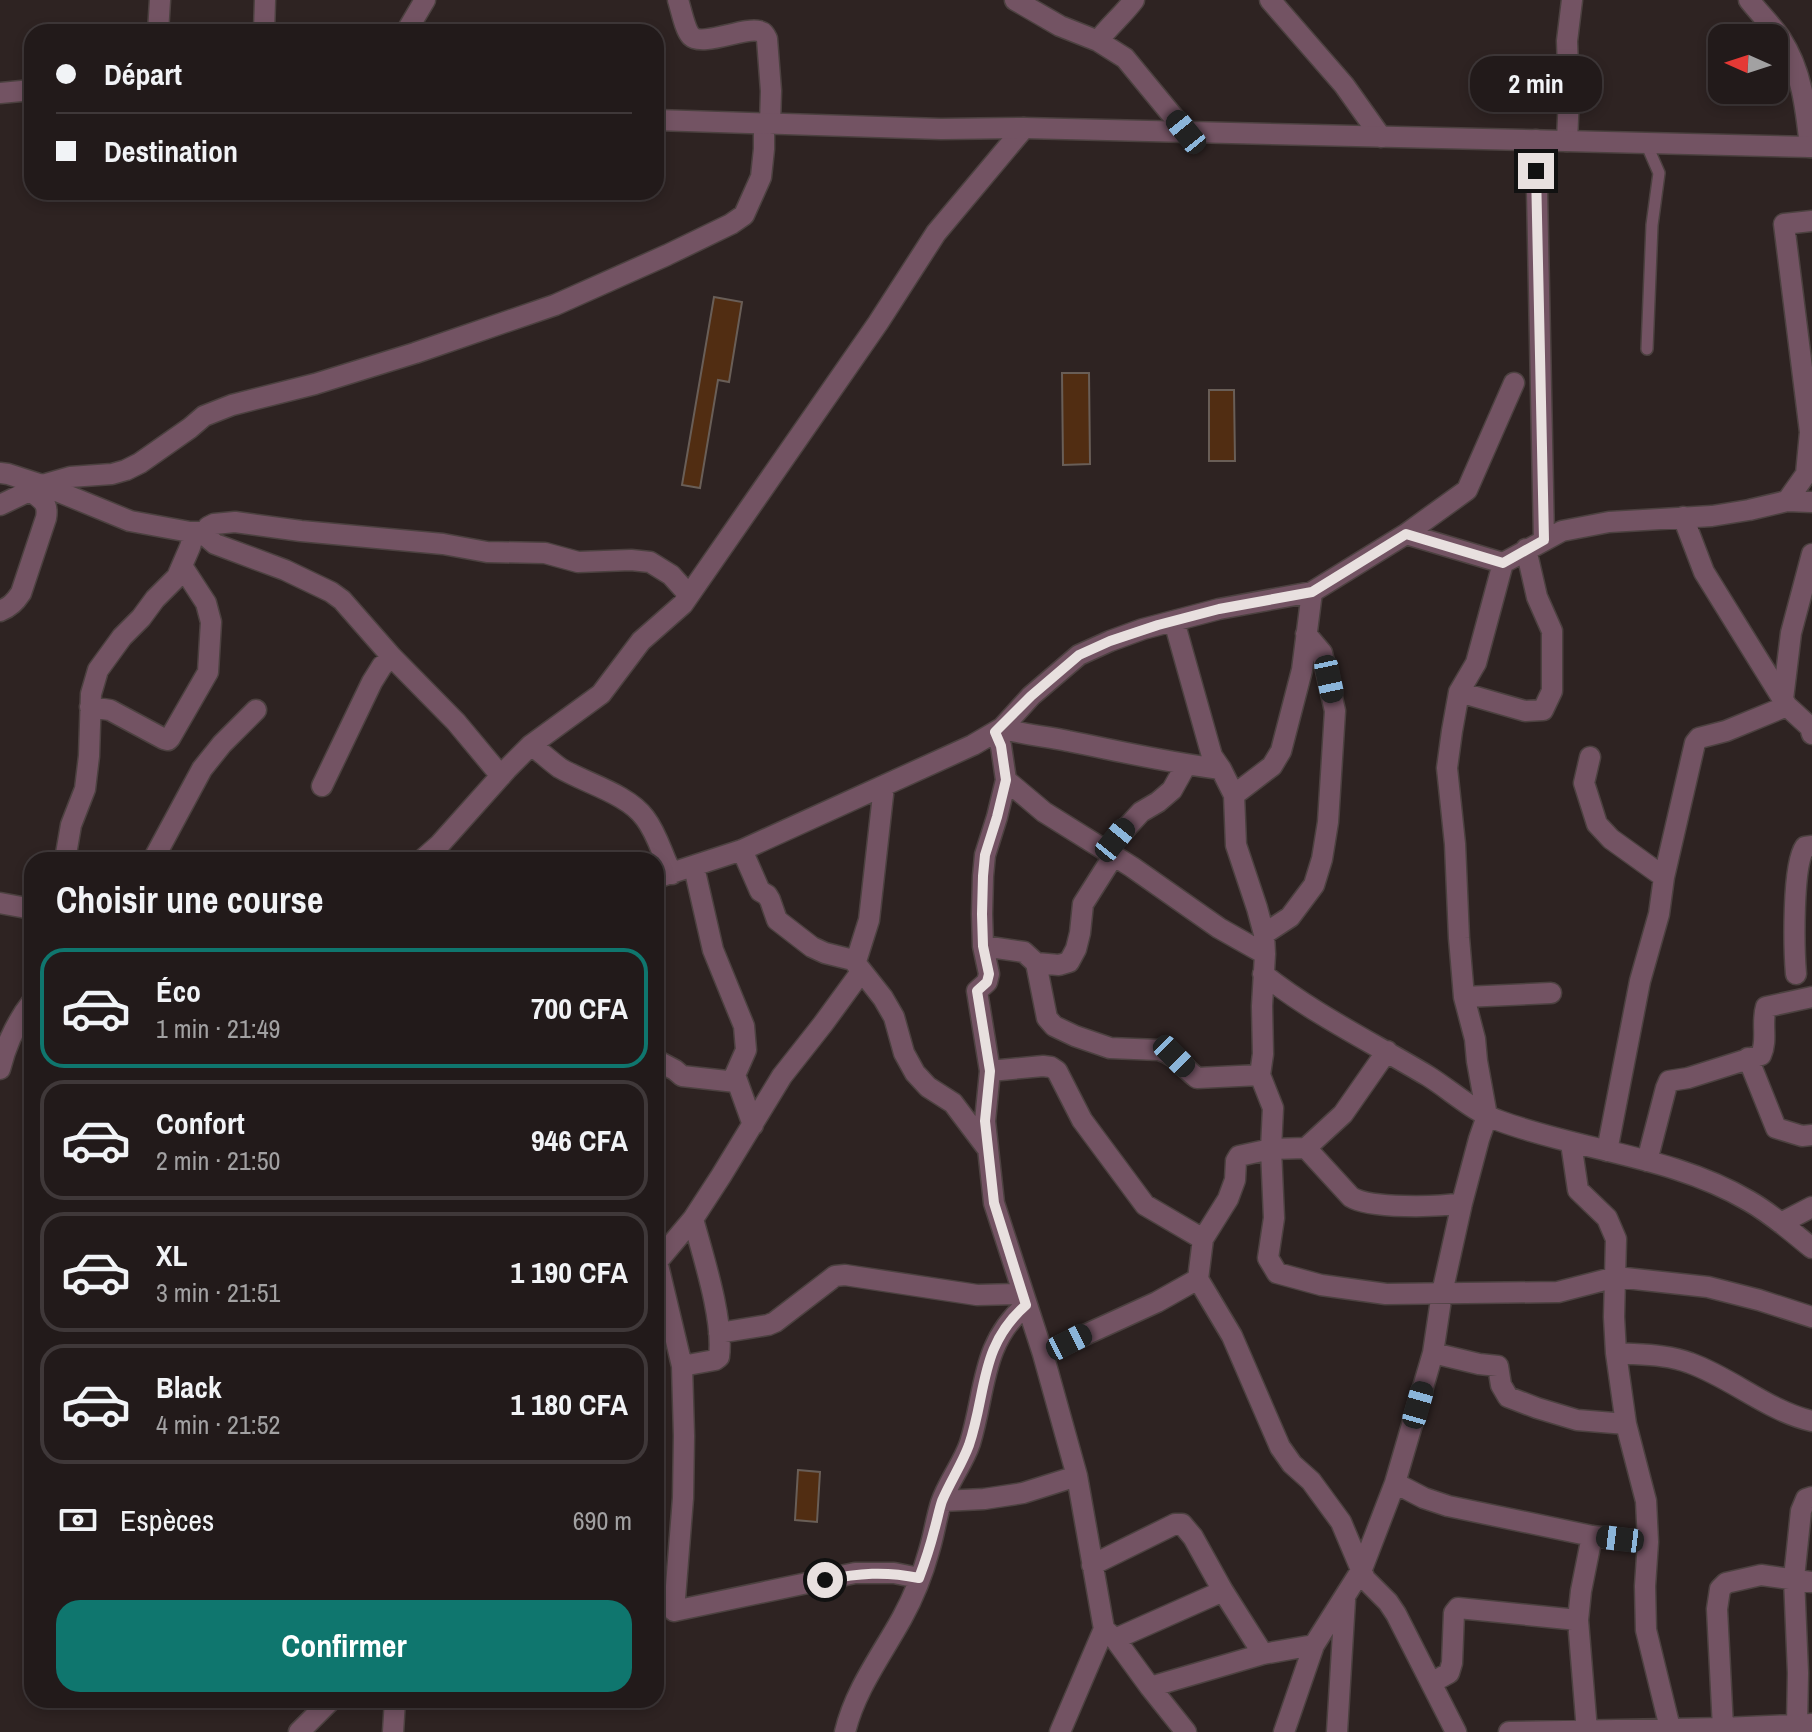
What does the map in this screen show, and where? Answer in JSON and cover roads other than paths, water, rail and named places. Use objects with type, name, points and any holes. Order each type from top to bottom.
[{"type":"street","points":[[158,24],[160,0]]},
{"type":"street","points":[[264,24],[265,0]]},
{"type":"street","points":[[411,24],[425,0]]},
{"type":"street","points":[[0,505],[35,487],[70,477],[126,470],[204,416],[232,405],[315,384],[555,305],[731,224],[744,215],[761,177],[771,91],[767,39],[759,31],[749,31],[696,39],[688,32],[678,0]]},
{"type":"street","points":[[1015,0],[1060,26],[1098,41],[1125,58],[1186,132]]},
{"type":"street","points":[[1098,41],[1134,0]]},
{"type":"street","points":[[1567,141],[1567,41],[1572,0]]},
{"type":"street","points":[[664,120],[1811,147],[1809,100],[1796,68],[1781,39],[1749,0]]},
{"type":"street","points":[[1276,2],[1344,85],[1381,137]]},
{"type":"street","points":[[0,93],[24,91]]},
{"type":"street","points":[[431,852],[531,745],[601,694],[641,641],[683,604],[878,323],[936,233],[1024,128]]},
{"type":"street","points":[[1459,692],[1525,711],[1543,710],[1552,691],[1552,631],[1537,597],[1535,544],[1536,140]]},
{"type":"street","points":[[1787,501],[1806,474],[1810,432],[1784,224],[1812,221]]},
{"type":"street","points":[[664,876],[742,850],[973,745],[998,730],[1031,696],[1079,655],[1110,641],[1219,609],[1312,592],[1406,534],[1467,490],[1514,383]]},
{"type":"street","points":[[0,473],[130,521],[198,532],[215,544],[285,570],[331,592],[456,722],[501,776]]},
{"type":"street","points":[[0,611],[16,601],[21,593],[46,518],[48,509],[35,487]]},
{"type":"street","points":[[1284,1732],[1314,1645],[1362,1569],[1395,1483],[1433,1353],[1442,1293],[1462,1203],[1487,1116],[1475,1039],[1464,997],[1447,768],[1459,692],[1476,663],[1503,563],[1562,531],[1609,522],[1712,516],[1787,501],[1812,502]]},
{"type":"street","points":[[1683,517],[1704,572],[1785,702],[1811,730]]},
{"type":"street","points":[[66,852],[71,825],[85,789],[91,694],[98,670],[122,637],[177,577],[198,532],[214,524],[235,522],[443,544],[487,552],[545,553],[578,562],[650,562],[671,575],[689,595]]},
{"type":"street","points":[[1406,534],[1503,563]]},
{"type":"street","points":[[1785,702],[1791,633],[1812,554]]},
{"type":"street","points":[[90,707],[110,710],[164,739],[170,738],[208,672],[211,622],[206,603],[182,566]]},
{"type":"street","points":[[1234,795],[1272,766],[1281,751],[1302,670],[1312,592]]},
{"type":"street","points":[[1174,621],[1212,756],[1234,795],[1236,845],[1257,908],[1264,954],[1260,1075],[1273,1108],[1274,1218],[1268,1258],[1277,1273],[1321,1285],[1386,1294],[1558,1292],[1616,1277],[1708,1287],[1812,1317]]},
{"type":"street","points":[[1264,954],[1314,885],[1328,822],[1335,711],[1322,653],[1306,634]]},
{"type":"street","points":[[322,786],[372,682],[392,657]]},
{"type":"street","points":[[1607,1151],[1640,981],[1659,914],[1664,877],[1695,743],[1699,738],[1726,731],[1785,702]]},
{"type":"street","points":[[157,852],[202,769],[256,710]]},
{"type":"street","points":[[998,730],[1221,769]]},
{"type":"street","points":[[998,730],[1006,780],[985,855],[983,946],[989,974],[987,982],[977,991],[990,1071],[985,1121],[994,1203],[1043,1354],[1077,1476],[1092,1565],[1110,1634],[1186,1732]]},
{"type":"street","points":[[531,745],[559,767],[628,803],[643,815],[657,835],[661,852]]},
{"type":"street","points":[[1590,757],[1584,783],[1597,824],[1611,839],[1664,877]]},
{"type":"street","points":[[1036,963],[1059,965],[1069,962],[1080,933],[1083,904],[1110,853],[1141,812],[1172,790],[1186,765]]},
{"type":"street","points":[[1006,780],[1044,812],[1219,928],[1264,954],[1304,1004],[1443,1085],[1487,1116],[1571,1143],[1647,1161],[1714,1184],[1748,1200],[1812,1248]]},
{"type":"street","points":[[664,1253],[693,1219],[761,1108],[823,1024],[857,966],[869,920],[884,786]]},
{"type":"street","points":[[1796,974],[1794,928],[1798,870],[1801,853],[1805,847],[1812,846]]},
{"type":"street","points":[[742,850],[756,884],[770,900],[777,920],[812,947],[857,966],[894,1017],[904,1053],[915,1073],[928,1087],[953,1103],[990,1152]]},
{"type":"street","points":[[694,867],[713,950],[744,1026],[746,1050],[735,1075],[753,1125]]},
{"type":"street","points":[[0,903],[24,908]]},
{"type":"street","points":[[983,946],[1024,952],[1036,963],[1047,1018],[1054,1026],[1075,1036],[1110,1048],[1166,1052],[1197,1078],[1260,1075]]},
{"type":"street","points":[[1464,997],[1551,993]]},
{"type":"street","points":[[1647,1161],[1669,1081],[1761,1055],[1766,1007],[1812,997]]},
{"type":"street","points":[[0,1069],[3,1055],[24,1012]]},
{"type":"street","points":[[1387,1051],[1343,1114],[1306,1148],[1271,1149],[1239,1156],[1228,1199],[1203,1239],[1198,1279],[1232,1336],[1280,1447],[1292,1464],[1311,1481],[1341,1522],[1365,1579],[1396,1614],[1456,1732]]},
{"type":"street","points":[[1748,1058],[1776,1128],[1802,1136],[1812,1135]]},
{"type":"street","points":[[664,1064],[682,1076],[736,1082]]},
{"type":"street","points":[[990,1071],[1043,1066],[1057,1071],[1082,1120],[1145,1205],[1203,1239]]},
{"type":"street","points":[[1571,1143],[1578,1190],[1607,1218],[1616,1239],[1616,1353],[1626,1424],[1646,1501],[1646,1630],[1672,1731]]},
{"type":"street","points":[[1306,1148],[1359,1202],[1416,1205],[1462,1203]]},
{"type":"street","points":[[1781,1223],[1812,1207]]},
{"type":"street","points":[[682,1366],[719,1357],[719,1333],[709,1279],[693,1219]]},
{"type":"street","points":[[719,1333],[775,1322],[835,1276],[1024,1300]]},
{"type":"street","points":[[1043,1354],[1157,1302],[1198,1279]]},
{"type":"street","points":[[664,1294],[682,1366],[683,1498],[674,1611],[855,1573],[894,1573],[919,1578]]},
{"type":"street","points":[[845,1732],[849,1715],[870,1671],[902,1617],[928,1555],[942,1501],[969,1447],[991,1353],[1024,1300]]},
{"type":"street","points":[[1433,1353],[1498,1366],[1501,1385],[1508,1397],[1537,1408],[1577,1420],[1626,1424]]},
{"type":"street","points":[[1616,1353],[1691,1363],[1768,1403],[1812,1421]]},
{"type":"street","points":[[942,1501],[1023,1493],[1077,1476]]},
{"type":"street","points":[[1395,1483],[1448,1506],[1592,1536],[1648,1542]]},
{"type":"street","points":[[1509,1732],[1672,1731],[1805,1724],[1798,1673],[1803,1580],[1801,1511],[1806,1499],[1812,1497]]},
{"type":"street","points":[[1092,1565],[1175,1524],[1182,1524],[1190,1530],[1223,1591],[1263,1654]]},
{"type":"street","points":[[1587,1731],[1578,1620],[1592,1536]]},
{"type":"street","points":[[1723,1728],[1717,1609],[1720,1589],[1726,1583],[1761,1575],[1803,1580]]},
{"type":"street","points":[[1060,1732],[1110,1634],[1223,1591]]},
{"type":"street","points":[[1337,1732],[1346,1594]]},
{"type":"street","points":[[1431,1683],[1449,1673],[1454,1613],[1458,1608],[1578,1620]]},
{"type":"street","points":[[1150,1687],[1263,1654],[1314,1645]]},
{"type":"street","points":[[299,1732],[323,1708]]},
{"type":"street","points":[[393,1732],[394,1708]]},
{"type":"lane","points":[[1646,143],[1659,173],[1652,225],[1647,349]]}]
